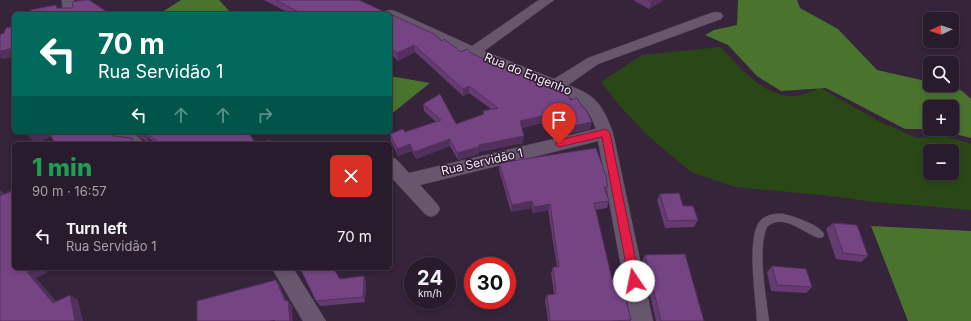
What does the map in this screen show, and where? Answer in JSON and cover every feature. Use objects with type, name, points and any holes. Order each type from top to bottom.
[{"type":"street","points":[[473,52],[548,0]]},
{"type":"street","points":[[68,1],[70,12]]},
{"type":"street","name":"Rua do Engenho","points":[[392,15],[473,52],[556,85],[576,94],[590,103],[598,113],[606,133],[642,321]]},
{"type":"street","points":[[556,85],[593,61],[716,16]]},
{"type":"street","name":"Rua Servidão 1","points":[[405,181],[606,133]]},
{"type":"street","points":[[122,134],[133,142]]},
{"type":"street","points":[[392,166],[431,209]]},
{"type":"street","points":[[283,270],[315,321]]},
{"type":"lane","points":[[763,321],[758,249],[758,234],[763,224],[771,219],[782,218],[796,221],[819,234]]},
{"type":"green space","points":[[181,0],[219,0],[230,12],[162,12]]},
{"type":"green space","points":[[738,0],[797,0],[800,8],[838,29],[877,70],[923,80],[923,92],[959,92],[959,89],[961,90],[971,99],[971,138],[959,135],[959,100],[923,100],[923,129],[905,129],[826,88],[781,91],[757,76],[728,45],[705,35],[714,30],[737,25]]},
{"type":"green space","points":[[720,47],[752,79],[771,91],[782,95],[796,96],[820,88],[884,124],[918,138],[944,136],[971,144],[971,210],[875,202],[822,195],[735,187],[691,172],[647,135],[619,105],[601,82],[642,55]]},
{"type":"green space","points":[[392,76],[430,83],[392,113]]},
{"type":"green space","points":[[871,226],[971,231],[971,321],[908,321]]},
{"type":"building","points":[[89,0],[107,12],[33,12],[30,10],[56,5],[57,8],[72,8],[72,2]]},
{"type":"building","points":[[276,0],[359,0],[385,12],[294,12],[297,11]]},
{"type":"building","points":[[392,15],[434,34],[442,41],[444,39],[461,52],[467,49],[473,54],[492,63],[554,85],[559,90],[563,89],[571,100],[577,98],[583,108],[585,108],[592,122],[555,130],[551,122],[545,123],[542,116],[520,121],[524,136],[479,145],[479,147],[457,153],[450,139],[414,152],[410,144],[397,149],[390,134],[403,129],[405,132],[441,120],[423,104],[440,94],[456,124],[484,114],[483,111],[498,108],[469,86],[463,89],[414,45],[397,53],[392,49]]},
{"type":"building","points":[[12,26],[12,48],[0,51],[0,36],[4,33],[6,28]]},
{"type":"building","points":[[50,134],[112,134],[114,136],[132,138],[133,142],[54,142]]},
{"type":"building","points":[[148,134],[249,134],[255,142],[173,142],[158,142]]},
{"type":"building","points":[[596,148],[606,176],[608,187],[604,187],[609,201],[594,203],[612,279],[621,279],[631,320],[550,321],[547,295],[556,294],[553,267],[559,267],[550,204],[534,207],[532,201],[512,205],[499,163]]},
{"type":"building","points":[[12,191],[12,270],[32,270],[27,272],[53,303],[70,295],[75,321],[0,321],[0,196]]},
{"type":"building","points":[[679,193],[683,206],[693,206],[698,220],[668,221],[660,194]]},
{"type":"building","points":[[833,223],[857,225],[868,256],[843,253]]},
{"type":"building","points":[[685,254],[704,321],[661,321],[645,255]]},
{"type":"building","points":[[772,266],[806,269],[812,287],[777,285]]},
{"type":"building","points":[[301,270],[334,270],[340,279],[364,276],[363,297],[316,301]]},
{"type":"building","points":[[276,280],[285,301],[288,300],[290,321],[197,321],[197,301]]},
{"type":"route","points":[[559,144],[606,133],[634,281]]}]
